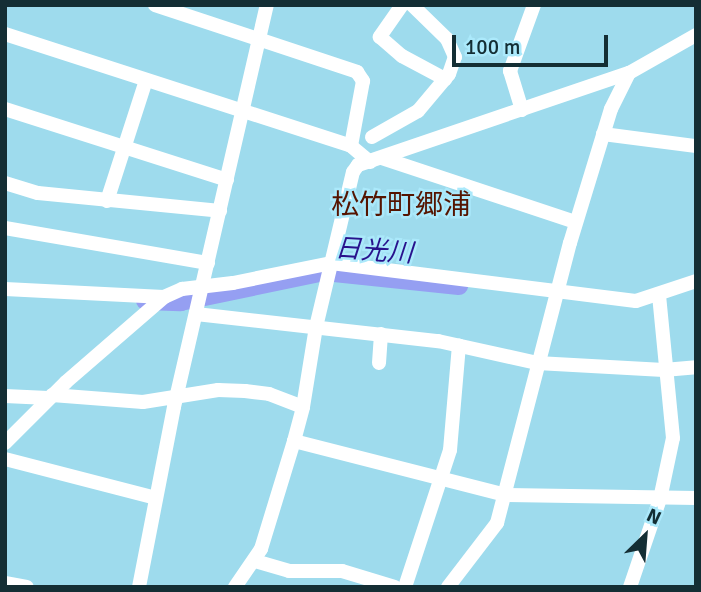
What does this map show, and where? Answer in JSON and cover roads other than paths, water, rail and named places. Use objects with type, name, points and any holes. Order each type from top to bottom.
[{"type":"street","points":[[155,5],[357,72],[362,76],[351,146]]},
{"type":"street","points":[[139,587],[176,399],[267,5]]},
{"type":"street","points":[[402,5],[380,37],[402,56],[445,79]]},
{"type":"street","points":[[372,137],[418,111],[445,79],[455,57],[447,39],[412,5]]},
{"type":"street","points":[[522,110],[510,71],[534,5]]},
{"type":"street","points":[[5,34],[351,146],[376,160],[576,222]]},
{"type":"street","points":[[234,587],[255,561],[295,441],[329,268],[353,172],[358,165],[629,73],[696,35]]},
{"type":"street","points":[[448,587],[497,523],[576,222],[611,109],[629,73]]},
{"type":"street","points":[[107,201],[146,80]]},
{"type":"street","points":[[5,109],[227,180]]},
{"type":"street","points":[[603,134],[696,146]]},
{"type":"street","points":[[5,183],[38,193],[220,211]]},
{"type":"street","points":[[5,228],[208,263]]},
{"type":"street","points":[[5,443],[50,396],[162,299],[182,289],[201,294],[329,268],[555,295],[636,301],[660,298],[696,281]]},
{"type":"street","points":[[5,289],[162,299]]},
{"type":"street","points":[[633,586],[660,499],[673,438],[664,370],[660,298]]},
{"type":"street","points":[[196,314],[459,345],[537,363],[664,370],[696,367]]},
{"type":"street","points":[[379,363],[381,334]]},
{"type":"street","points":[[405,587],[450,450],[459,345]]},
{"type":"street","points":[[5,396],[143,402],[176,399],[218,390],[269,394],[303,407]]},
{"type":"street","points":[[295,441],[506,495],[696,498]]},
{"type":"street","points":[[5,458],[156,498]]},
{"type":"street","points":[[255,561],[289,570],[342,571],[395,587]]},
{"type":"street","points":[[5,583],[27,587]]},
{"type":"waterway","name":"日光川","points":[[145,300],[180,301],[324,271],[458,285]]},
{"type":"district","name":"松竹町郷浦","points":[[401,205]]}]
